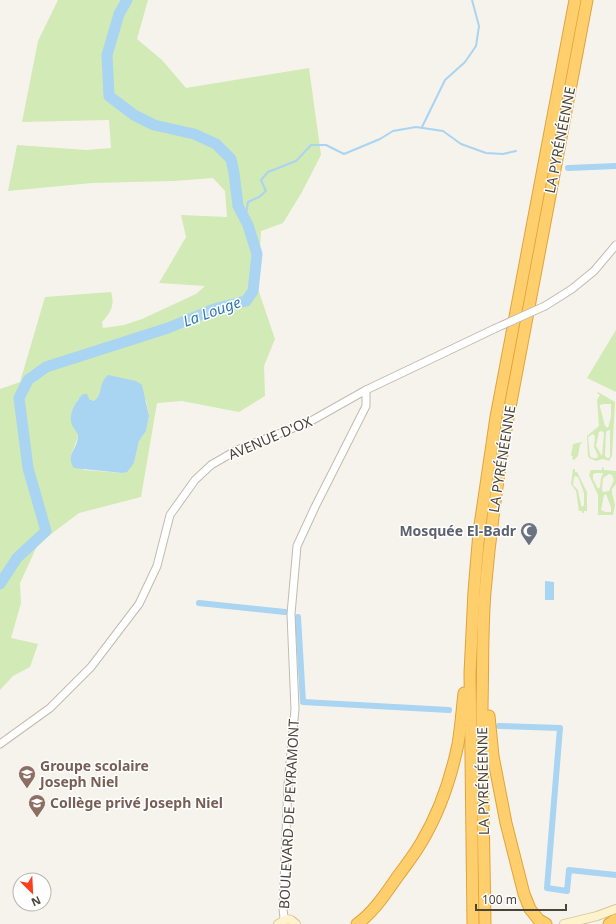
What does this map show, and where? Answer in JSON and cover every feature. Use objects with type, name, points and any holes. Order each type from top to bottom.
[{"type":"highway","name":"LA PYRÉNÉENNE","points":[[473,924],[470,673],[474,584],[479,532],[504,370],[575,0]]},
{"type":"highway","name":"LA PYRÉNÉENNE","points":[[485,924],[482,755],[483,642],[489,548],[498,475],[519,355],[587,0]]},
{"type":"highway","points":[[483,642],[488,647],[488,686],[491,736],[506,823],[528,903],[535,915],[546,924]]},
{"type":"highway","points":[[357,924],[374,910],[404,868],[421,843],[440,803],[447,784],[458,742],[465,689],[470,673]]},
{"type":"main road","points":[[564,924],[597,916],[616,909]]},
{"type":"main road","points":[[281,922],[291,920],[296,924]]},
{"type":"main road","points":[[602,924],[613,921]]},
{"type":"street","name":"AVENUE D'OX","points":[[0,744],[50,708],[91,667],[139,604],[157,566],[170,515],[196,480],[211,465],[238,450],[311,421],[366,390],[545,306],[572,289],[594,271],[616,245]]},
{"type":"street","name":"BOULEVARD DE PEYRAMONT","points":[[281,922],[283,908],[288,785],[295,708],[291,614],[298,546],[315,507],[366,406],[366,390]]},
{"type":"green space","points":[[58,0],[148,0],[137,39],[162,60],[186,88],[309,68],[321,155],[302,192],[283,223],[261,231],[258,289],[275,339],[264,366],[265,396],[239,412],[182,401],[157,403],[141,497],[79,513],[38,544],[20,583],[21,603],[11,638],[38,644],[30,667],[13,676],[0,690],[0,389],[20,382],[45,297],[111,292],[113,301],[110,312],[102,322],[103,328],[124,325],[142,319],[196,294],[205,286],[159,283],[186,237],[181,215],[227,217],[225,191],[213,178],[174,181],[92,183],[8,191],[17,145],[86,150],[111,148],[109,120],[22,122],[38,41]],"holes":[[[100,390],[146,400],[149,416],[146,431],[139,441],[134,463],[122,473],[84,470],[71,455],[78,437],[72,418],[72,411],[78,399],[89,399],[94,401],[98,398]]]},
{"type":"green space","points":[[616,330],[616,392],[587,378]]},
{"type":"green space","points":[[598,392],[615,402],[612,456],[609,461],[603,459],[596,461],[588,456],[587,436],[599,426],[597,400],[600,395],[597,393]],"holes":[[[611,404],[611,417],[608,428],[605,426],[600,405]],[[610,430],[609,458],[605,456],[607,431]],[[602,431],[604,433],[602,456],[596,446],[599,432]],[[593,434],[595,436],[594,447],[598,456],[597,458],[592,458],[590,456],[588,437]]]},
{"type":"green space","points":[[582,442],[580,444],[578,456],[574,460],[572,459],[573,457],[571,455],[573,444]]},
{"type":"green space","points":[[603,467],[604,470],[616,471],[616,484],[612,489],[615,505],[613,515],[598,515],[598,495],[589,475],[591,470],[602,470]],"holes":[[[603,473],[600,487],[598,489],[593,479],[593,474]],[[609,474],[612,475],[614,480],[609,491],[603,492],[603,478]],[[606,494],[611,507],[611,512],[601,510],[604,495]]]},
{"type":"green space","points":[[573,469],[575,469],[575,472],[577,472],[587,492],[587,511],[584,511],[584,513],[579,511],[576,491],[571,484]],"holes":[[[575,476],[578,477],[584,493],[584,505],[582,507],[578,490],[573,485]]]},
{"type":"water","points":[[108,375],[136,381],[142,385],[149,416],[146,431],[139,441],[134,463],[127,472],[122,473],[74,468],[71,455],[76,445],[78,436],[71,421],[73,408],[83,394],[87,394],[89,399],[94,401],[97,399],[103,382]]},
{"type":"water","points":[[545,581],[554,582],[554,600],[545,600]]},
{"type":"waterway","name":"La Louge","points":[[0,584],[17,558],[46,531],[28,468],[19,398],[28,380],[46,367],[168,328],[214,309],[246,301],[253,291],[257,254],[248,225],[238,206],[231,159],[216,144],[194,134],[154,125],[134,115],[109,96],[107,55],[119,14],[127,0]]},
{"type":"waterway","points":[[422,127],[445,80],[465,62],[476,46],[479,26],[472,0]]},
{"type":"waterway","points":[[245,219],[248,202],[259,197],[266,191],[261,180],[268,172],[296,161],[311,145],[326,145],[344,154],[380,139],[393,131],[416,127],[443,131],[461,144],[486,153],[503,154],[516,151]]},
{"type":"waterway","points":[[568,168],[616,166]]},
{"type":"waterway","points":[[199,603],[285,612]]},
{"type":"waterway","points":[[298,617],[303,702],[449,710]]},
{"type":"waterway","points":[[499,726],[560,728],[547,888],[567,891],[569,870],[616,875]]},
{"type":"place","name":"Mosquée El-Badr","points":[[529,546]]},
{"type":"place","name":"Groupe scolaire Joseph Niel","points":[[27,789]]},
{"type":"place","name":"Collège privé Joseph Niel","points":[[37,818]]}]
